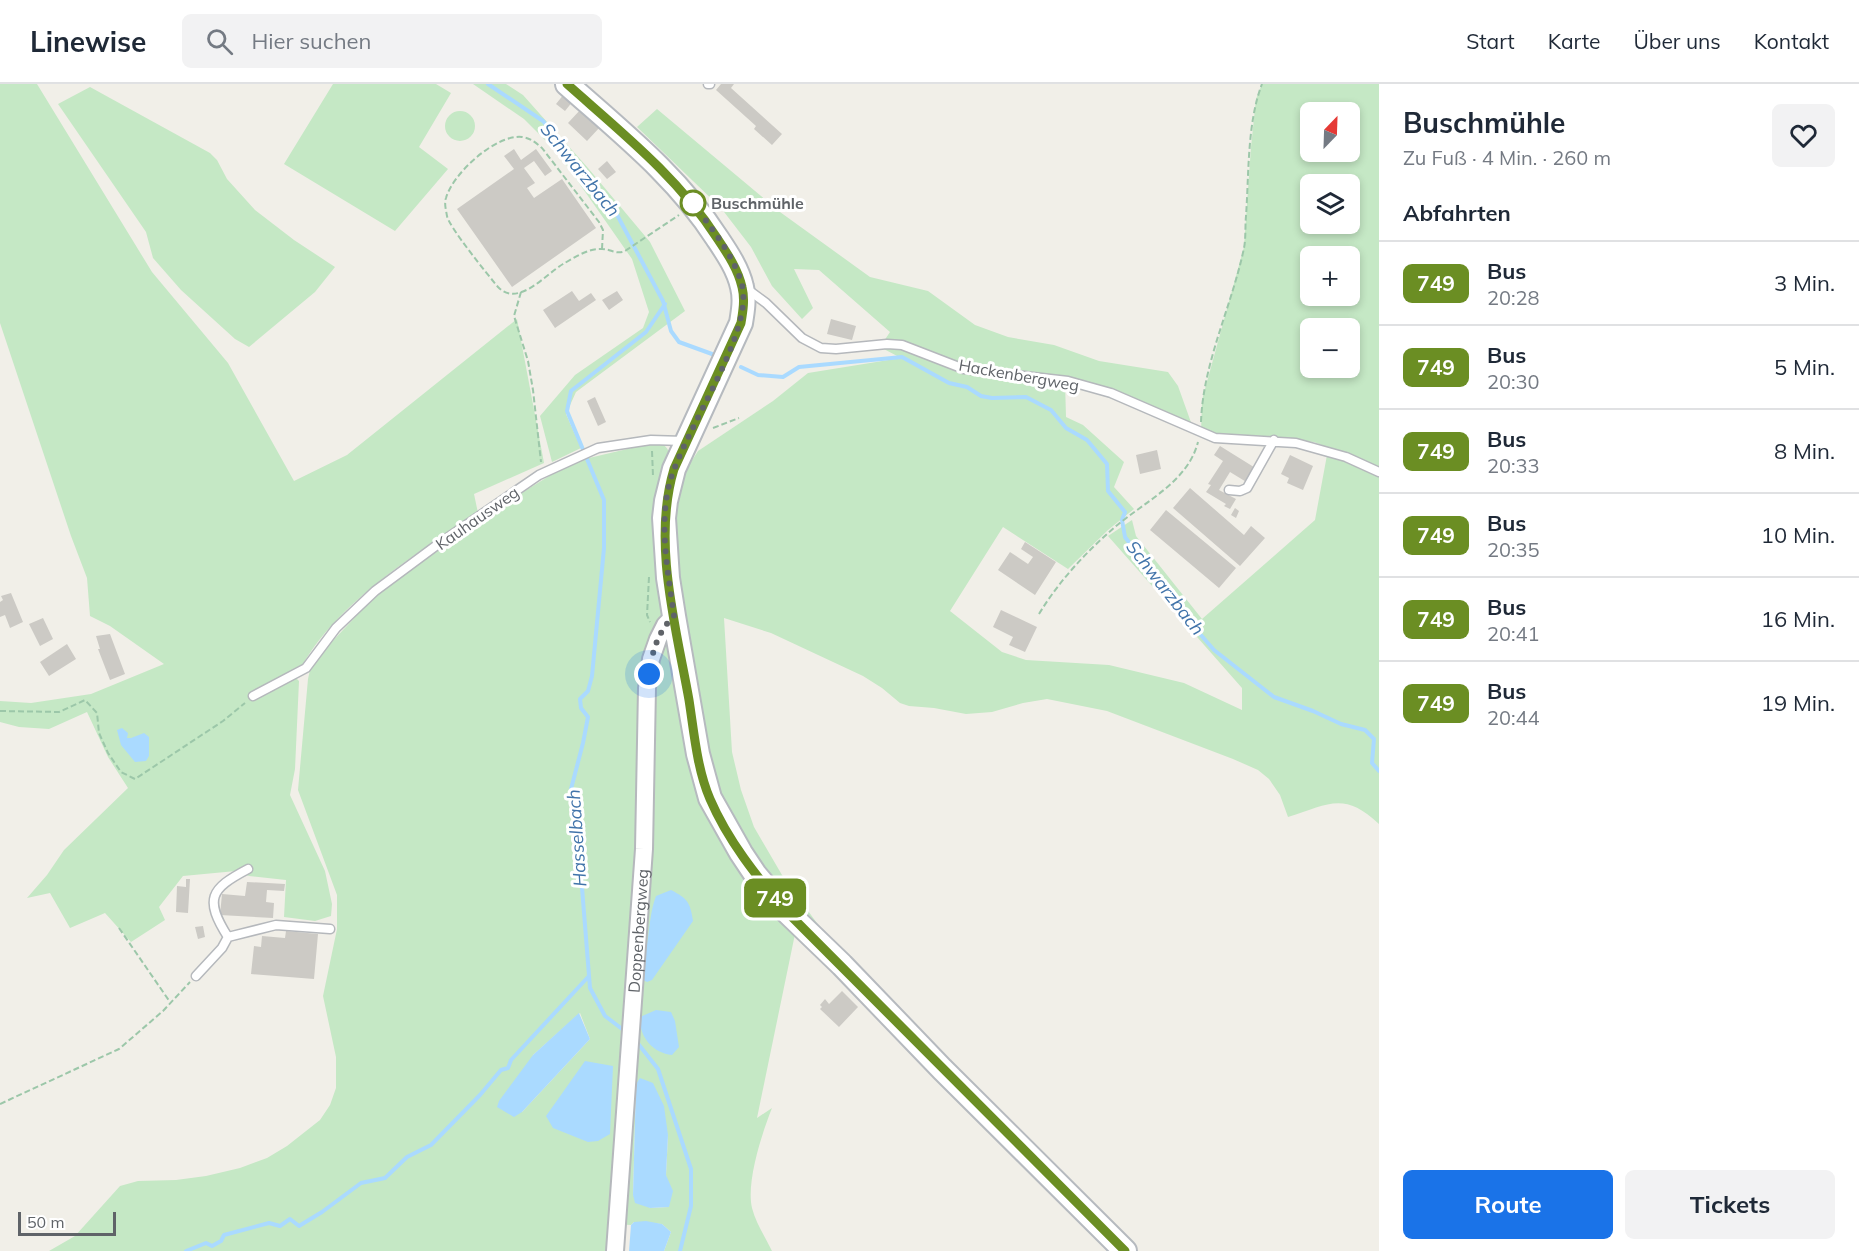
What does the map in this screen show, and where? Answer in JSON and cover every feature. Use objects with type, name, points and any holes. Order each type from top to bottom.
[{"type":"main road","points":[[567,84],[623,132],[694,204],[734,264],[742,285],[741,323],[686,441],[669,484],[664,518],[668,578],[704,782],[719,816],[755,874],[787,912],[1115,1248]]},
{"type":"street","name":"Doppenbergweg","points":[[615,1251],[644,849],[647,688],[651,659],[658,639],[665,625],[674,616]]},
{"type":"lane","name":"Hackenbergweg","points":[[742,285],[766,303],[802,338],[821,348],[902,345],[964,369],[1068,381],[1111,393],[1200,433],[1226,439],[1274,440],[1313,446],[1379,471]]},
{"type":"lane","name":"Kauhausweg","points":[[254,696],[306,668],[336,628],[375,591],[437,545],[543,473],[598,448],[651,440],[686,441]]},
{"type":"lane","points":[[1229,490],[1240,491],[1247,488],[1274,440]]},
{"type":"lane","points":[[228,937],[218,920],[214,907],[216,892],[224,882],[248,869]]},
{"type":"lane","points":[[196,976],[222,948],[228,937],[276,925],[330,929]]},
{"type":"path","points":[[1039,614],[1053,591],[1069,572],[1115,527],[1181,475],[1195,455],[1200,433],[1202,400],[1244,247],[1256,99],[1262,84]]},
{"type":"path","points":[[602,249],[603,230],[599,222],[542,148],[535,141],[524,137],[516,137],[496,145],[476,158],[452,184],[445,199],[447,220],[503,292],[510,294],[530,289],[552,271],[585,252],[602,249],[618,254],[625,251],[694,204]]},
{"type":"path","points":[[521,292],[514,315],[528,361],[543,473]]},
{"type":"path","points":[[0,711],[59,712],[85,700],[97,713],[102,742],[112,760],[121,772],[135,779],[223,721],[254,696]]},
{"type":"path","points":[[119,928],[170,1002]]},
{"type":"path","points":[[0,1104],[119,1049],[196,976]]},
{"type":"green space","points":[[0,84],[37,84],[152,272],[228,363],[294,481],[347,455],[517,319],[544,463],[474,494],[478,513],[401,565],[351,606],[310,652],[296,678],[299,681],[295,769],[290,795],[325,871],[332,904],[331,916],[315,921],[284,917],[286,880],[249,876],[236,871],[183,876],[159,907],[165,920],[131,942],[105,913],[70,928],[50,893],[27,898],[64,850],[128,788],[108,757],[87,712],[49,729],[19,727],[0,722],[0,701],[31,703],[91,694],[164,664],[110,626],[90,616],[87,578],[0,323]]},
{"type":"green space","points":[[333,84],[436,84],[451,93],[419,147],[448,169],[395,231],[284,164]]},
{"type":"green space","points":[[473,84],[506,84],[523,95],[650,242],[685,311],[576,392],[566,414],[581,448],[552,462],[540,416],[575,375],[643,328],[649,312],[632,259],[558,153],[524,119]]},
{"type":"green space","points":[[1262,84],[1379,84],[1379,824],[1356,807],[1336,803],[1288,817],[1280,795],[1269,779],[1258,770],[1107,711],[1047,699],[992,712],[966,714],[909,706],[900,703],[863,676],[771,633],[724,618],[732,752],[741,790],[754,827],[782,875],[835,948],[769,878],[714,787],[678,582],[674,505],[689,465],[698,451],[773,401],[808,373],[901,358],[880,347],[890,332],[819,270],[794,269],[813,308],[802,319],[772,286],[751,247],[721,208],[637,127],[657,109],[780,212],[870,277],[928,291],[975,325],[1008,337],[1054,345],[1099,361],[1168,372],[1178,386],[1193,428],[1065,382],[1066,417],[1083,425],[1124,462],[1114,487],[1134,509],[1108,530],[1068,569],[1003,527],[950,611],[1002,652],[1026,660],[1109,665],[1184,683],[1242,710],[1242,688],[1108,536],[1132,520],[1136,536],[1202,619],[1315,520],[1327,455],[1367,470],[1344,454],[1314,442],[1201,433],[1202,400],[1244,247],[1256,99]]},
{"type":"green space","points":[[90,87],[210,153],[217,160],[227,179],[255,210],[294,240],[335,267],[315,292],[249,347],[235,339],[181,290],[153,258],[146,232],[58,104]]},
{"type":"green space","points":[[460,111],[470,116],[475,126],[470,136],[460,141],[450,136],[445,126],[450,116]]},
{"type":"green space","points":[[662,444],[670,457],[662,484],[695,778],[795,934],[757,1118],[772,1108],[760,1144],[751,1185],[752,1208],[772,1251],[664,1251],[671,1232],[662,1224],[634,1222],[631,1225],[609,1224],[608,1251],[49,1251],[75,1236],[120,1186],[138,1181],[206,1176],[240,1168],[267,1158],[287,1146],[320,1120],[330,1105],[336,1088],[336,1057],[323,996],[337,929],[337,895],[298,790],[310,670],[325,649],[378,593],[505,503],[572,462],[640,446]],"holes":[[[580,1013],[590,1039],[522,1112],[533,1055]],[[636,1084],[668,1135],[666,1175],[669,1207],[650,1208],[633,1195]]]},
{"type":"water","points":[[122,728],[128,733],[127,738],[144,733],[149,737],[149,756],[146,761],[135,762],[121,745],[117,730]]},
{"type":"water","points":[[671,890],[687,902],[693,921],[652,980],[647,982],[643,980],[643,969],[653,906],[656,896]]},
{"type":"water","points":[[656,1010],[671,1012],[675,1021],[679,1047],[672,1055],[659,1051],[648,1043],[642,1031],[640,1017]]},
{"type":"water","points":[[579,1013],[590,1039],[522,1112],[514,1117],[497,1107],[533,1055]]},
{"type":"water","points":[[585,1061],[613,1066],[610,1134],[598,1141],[588,1142],[553,1128],[546,1116]]},
{"type":"water","points":[[640,1078],[653,1083],[664,1106],[668,1135],[666,1175],[673,1191],[669,1207],[650,1208],[635,1203],[633,1195],[636,1084]]},
{"type":"water","points":[[646,1221],[662,1224],[671,1232],[664,1251],[629,1251],[631,1225],[634,1222]]},
{"type":"building","points":[[721,84],[734,84],[731,88],[782,134],[772,145],[754,129],[756,126],[716,90]]},
{"type":"building","points":[[564,94],[573,101],[565,111],[556,104]]},
{"type":"building","points":[[581,109],[600,127],[587,141],[568,123]]},
{"type":"building","points":[[514,149],[521,160],[536,149],[552,171],[545,176],[534,161],[524,168],[535,183],[527,188],[534,198],[562,179],[596,228],[512,287],[457,209],[514,169],[504,156]]},
{"type":"building","points":[[607,161],[616,172],[607,179],[598,169]]},
{"type":"building","points":[[572,291],[579,301],[591,293],[596,300],[555,328],[543,310]]},
{"type":"building","points":[[617,291],[623,300],[609,310],[602,300]]},
{"type":"building","points":[[831,319],[856,326],[852,340],[827,334]]},
{"type":"building","points":[[595,397],[606,422],[598,426],[587,401]]},
{"type":"building","points":[[1220,446],[1257,469],[1248,483],[1230,472],[1219,490],[1236,499],[1230,509],[1206,492],[1211,485],[1208,484],[1223,461],[1214,455]]},
{"type":"building","points":[[1157,450],[1161,469],[1140,474],[1136,455]]},
{"type":"building","points":[[1290,455],[1313,466],[1303,490],[1287,483],[1289,478],[1281,474]]},
{"type":"building","points":[[1190,488],[1244,535],[1251,526],[1265,538],[1240,566],[1173,508]]},
{"type":"building","points":[[1235,508],[1239,511],[1236,518],[1231,515]]},
{"type":"building","points":[[1166,510],[1236,568],[1219,588],[1150,530]]},
{"type":"building","points":[[1025,542],[1056,562],[1035,595],[998,570],[1010,552],[1028,564],[1033,557],[1021,549]]},
{"type":"building","points":[[11,593],[23,622],[10,628],[5,615],[0,617],[0,602],[3,600],[1,596]]},
{"type":"building","points":[[1001,610],[1037,627],[1025,652],[1009,645],[1013,637],[993,627]]},
{"type":"building","points":[[43,618],[53,639],[40,646],[29,624]]},
{"type":"building","points":[[110,634],[125,674],[110,680],[98,649],[100,649],[96,636]]},
{"type":"building","points":[[67,644],[76,659],[49,676],[40,662]]},
{"type":"building","points":[[186,879],[190,879],[188,913],[176,912],[177,886],[186,887]]},
{"type":"building","points":[[247,882],[285,884],[284,891],[267,890],[266,902],[274,903],[273,918],[220,915],[222,894],[245,896]]},
{"type":"building","points":[[203,926],[205,937],[198,939],[195,927]]},
{"type":"building","points":[[286,931],[318,934],[314,979],[251,974],[254,946],[261,947],[262,936],[285,938]]},
{"type":"building","points":[[842,991],[858,1007],[839,1027],[820,1009],[822,1007],[820,1005],[825,999],[829,1004]]},
{"type":"waterway","name":"Schwarzbach","points":[[488,84],[543,121],[615,211],[663,301],[671,331],[679,342],[712,354]]},
{"type":"waterway","name":"Hasselbach","points":[[626,1032],[605,1016],[590,988],[571,789],[588,717],[581,708],[580,699],[588,691],[592,676],[604,548],[604,500],[567,411],[571,391],[646,332],[665,304]]},
{"type":"waterway","name":"Schwarzbach","points":[[741,367],[758,375],[783,377],[799,367],[902,357],[949,383],[967,387],[981,396],[1026,397],[1051,410],[1066,428],[1087,440],[1107,464],[1108,491],[1125,512],[1122,520],[1125,537],[1186,618],[1214,650],[1274,697],[1341,724],[1365,730],[1374,739],[1372,763],[1379,771]]},
{"type":"waterway","points":[[186,1251],[206,1243],[212,1246],[221,1241],[224,1235],[269,1223],[280,1226],[290,1219],[299,1226],[361,1183],[385,1178],[407,1157],[431,1145],[501,1070],[508,1068],[511,1060],[589,976]]},
{"type":"waterway","name":"Hasselbach","points":[[636,1041],[658,1069],[691,1169],[691,1206],[680,1251]]},
{"type":"bus line","name":"749","points":[[567,84],[623,132],[681,189],[724,248],[734,264],[742,285],[744,295],[741,323],[674,469],[669,484],[664,518],[668,578],[674,616],[698,754],[710,798],[755,874],[787,912],[1125,1251]]},
{"type":"place","name":"Buschmühle","points":[[693,203]]},
{"type":"route","points":[[649,674],[658,639],[665,625],[674,616],[664,534],[669,484],[694,423],[741,323],[743,313],[744,295],[734,264],[693,203]]}]
